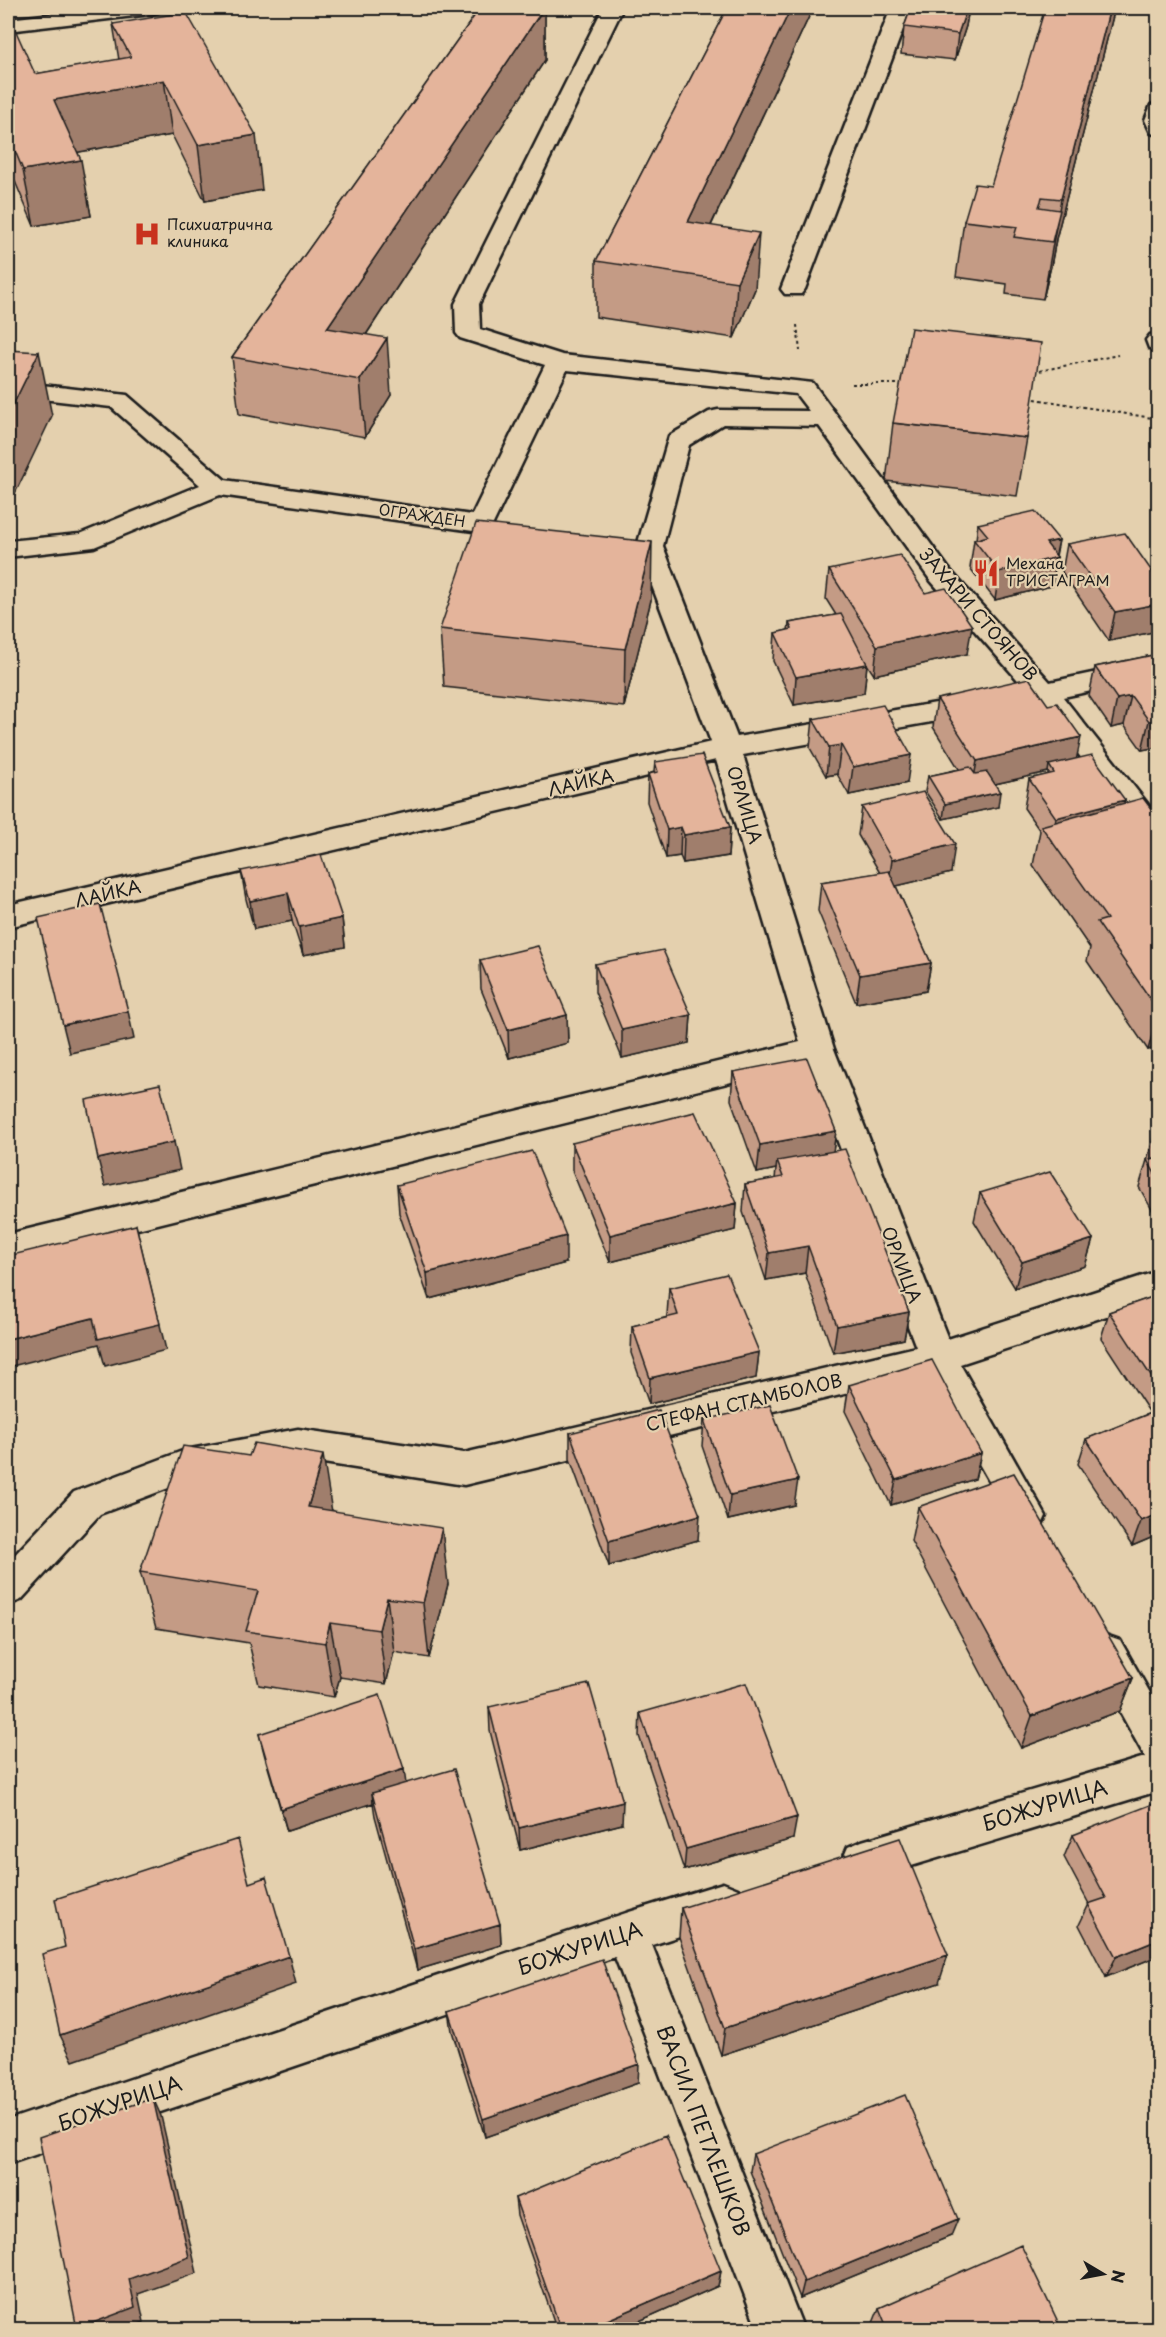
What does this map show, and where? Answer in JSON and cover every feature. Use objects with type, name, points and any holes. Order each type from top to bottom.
[{"type":"street","points":[[8,25],[151,8]]},
{"type":"street","points":[[613,8],[467,304],[468,333],[559,362],[804,388]]},
{"type":"street","points":[[793,289],[901,8]]},
{"type":"street","points":[[1158,109],[1156,120],[1158,129]]},
{"type":"street","name":"ОГРАЖДЕН","points":[[217,487],[491,525],[559,362]]},
{"type":"street","points":[[8,388],[118,400],[217,487],[85,541],[8,549]]},
{"type":"street","name":"ЗАХАРИ СТОЯНОВ","points":[[804,388],[940,575],[1045,693],[1158,837]]},
{"type":"street","name":"ОРЛИЦА","points":[[826,419],[718,417],[678,441],[638,544],[727,748],[818,1049],[937,1357],[1042,1540]]},
{"type":"street","name":"ЛАЙКА","points":[[8,916],[727,748],[1045,693],[1158,668]]},
{"type":"street","points":[[8,1248],[818,1049]]},
{"type":"street","name":"СТЕФАН СТАМБОЛОВ","points":[[8,1588],[87,1503],[185,1466],[298,1444],[464,1469],[937,1357],[1158,1285]]},
{"type":"street","points":[[1088,1622],[1158,1744]]},
{"type":"street","name":"БОЖУРИЦА","points":[[830,1871],[1158,1772]]},
{"type":"street","name":"БОЖУРИЦА","points":[[8,2142],[626,1933],[762,1892]]},
{"type":"street","name":"ВАСИЛ ПЕТЛЕШКОВ","points":[[626,1933],[781,2330]]},
{"type":"path","points":[[793,289],[804,388],[874,383],[912,384]]},
{"type":"path","points":[[1031,373],[1088,363],[1158,342]]},
{"type":"path","points":[[1028,397],[1158,419]]},
{"type":"building","points":[[480,8],[544,8],[327,328],[387,338],[360,380],[232,357]]},
{"type":"building","points":[[727,8],[791,8],[688,222],[759,233],[737,282],[596,261]]},
{"type":"building","points":[[911,8],[967,8],[958,34],[904,27]]},
{"type":"building","points":[[1045,8],[1110,8],[1061,199],[1042,197],[1039,207],[1060,210],[1052,242],[1014,237],[1017,227],[964,221],[975,184],[991,186]]},
{"type":"building","points":[[186,12],[256,135],[198,145],[164,80],[54,100],[81,160],[23,170],[8,134],[8,28],[14,27],[35,74],[131,57],[113,24]]},
{"type":"building","points":[[911,328],[1041,343],[1027,438],[893,423]]},
{"type":"building","points":[[8,350],[39,352],[8,415]]},
{"type":"building","points":[[1035,511],[1059,540],[1046,543],[1057,557],[999,572],[974,540],[988,536],[978,524]]},
{"type":"building","points":[[476,523],[652,542],[625,649],[440,629]]},
{"type":"building","points":[[1125,533],[1158,580],[1158,604],[1115,612],[1067,544]]},
{"type":"building","points":[[900,555],[925,593],[946,588],[972,626],[877,646],[829,570]]},
{"type":"building","points":[[841,614],[867,664],[796,677],[775,633],[792,629],[789,623]]},
{"type":"building","points":[[1158,654],[1158,720],[1149,721],[1131,696],[1117,699],[1095,667]]},
{"type":"building","points":[[1029,678],[1048,705],[1057,703],[1081,737],[977,761],[937,699]]},
{"type":"building","points":[[883,705],[911,755],[853,767],[841,745],[829,747],[813,719]]},
{"type":"building","points":[[702,755],[730,827],[684,835],[681,827],[667,830],[648,774],[658,772],[655,762]]},
{"type":"building","points":[[1092,755],[1125,800],[1056,818],[1029,779],[1054,773],[1049,765]]},
{"type":"building","points":[[970,767],[975,774],[987,772],[1000,792],[945,804],[928,776]]},
{"type":"building","points":[[923,792],[955,844],[892,860],[862,807]]},
{"type":"building","points":[[1143,798],[1158,818],[1158,1010],[1097,922],[1107,919],[1041,826]]},
{"type":"building","points":[[321,855],[342,918],[299,927],[288,893],[250,901],[241,871]]},
{"type":"building","points":[[889,871],[931,963],[860,975],[821,882]]},
{"type":"building","points":[[100,904],[128,1011],[63,1025],[38,918]]},
{"type":"building","points":[[538,946],[567,1015],[508,1030],[480,960]]},
{"type":"building","points":[[663,950],[691,1015],[622,1030],[595,964]]},
{"type":"building","points":[[807,1058],[836,1131],[760,1145],[733,1072]]},
{"type":"building","points":[[160,1084],[174,1142],[98,1159],[86,1100]]},
{"type":"building","points":[[695,1112],[737,1203],[610,1235],[572,1143]]},
{"type":"building","points":[[845,1149],[909,1312],[837,1326],[808,1246],[769,1253],[745,1184],[783,1177],[777,1161]]},
{"type":"building","points":[[532,1151],[566,1236],[427,1273],[397,1185]]},
{"type":"building","points":[[1158,1157],[1158,1179],[1147,1160]]},
{"type":"building","points":[[1050,1172],[1093,1239],[1022,1262],[980,1193]]},
{"type":"building","points":[[136,1225],[160,1324],[98,1339],[93,1318],[8,1339],[8,1256]]},
{"type":"building","points":[[727,1274],[759,1352],[650,1378],[632,1326],[678,1315],[669,1288]]},
{"type":"building","points":[[1158,1295],[1158,1387],[1109,1312]]},
{"type":"building","points":[[932,1360],[981,1453],[896,1480],[849,1385]]},
{"type":"building","points":[[770,1405],[798,1480],[730,1495],[704,1420]]},
{"type":"building","points":[[659,1410],[700,1515],[609,1541],[570,1433]]},
{"type":"building","points":[[1158,1410],[1158,1514],[1141,1521],[1086,1439]]},
{"type":"building","points":[[254,1443],[323,1455],[308,1507],[442,1528],[423,1603],[387,1598],[379,1630],[330,1623],[325,1643],[246,1631],[258,1591],[140,1572],[183,1446],[249,1456]]},
{"type":"building","points":[[1014,1473],[1133,1678],[1032,1716],[918,1507]]},
{"type":"building","points":[[746,1683],[797,1817],[686,1849],[640,1713]]},
{"type":"building","points":[[589,1684],[623,1802],[519,1828],[489,1707]]},
{"type":"building","points":[[380,1695],[404,1769],[281,1809],[259,1734]]},
{"type":"building","points":[[454,1769],[500,1924],[414,1949],[372,1793]]},
{"type":"building","points":[[1158,1802],[1158,1940],[1116,1957],[1088,1904],[1106,1898],[1073,1835]]},
{"type":"building","points":[[900,1838],[948,1955],[725,2028],[681,1908]]},
{"type":"building","points":[[238,1839],[249,1883],[266,1877],[289,1956],[60,2035],[42,1954],[65,1947],[55,1899]]},
{"type":"building","points":[[602,1959],[639,2064],[483,2119],[449,2011]]},
{"type":"building","points":[[905,2095],[958,2219],[804,2282],[753,2154]]},
{"type":"building","points":[[153,2098],[189,2257],[129,2279],[135,2307],[77,2329],[39,2137]]},
{"type":"building","points":[[666,2135],[721,2271],[584,2330],[561,2330],[515,2198]]},
{"type":"building","points":[[1021,2245],[1062,2330],[888,2330],[879,2308]]},
{"type":"place","name":"Психиатрична клиника","points":[[147,234]]},
{"type":"place","name":"Механа ТРИСТАГРАМ","points":[[986,573]]}]
